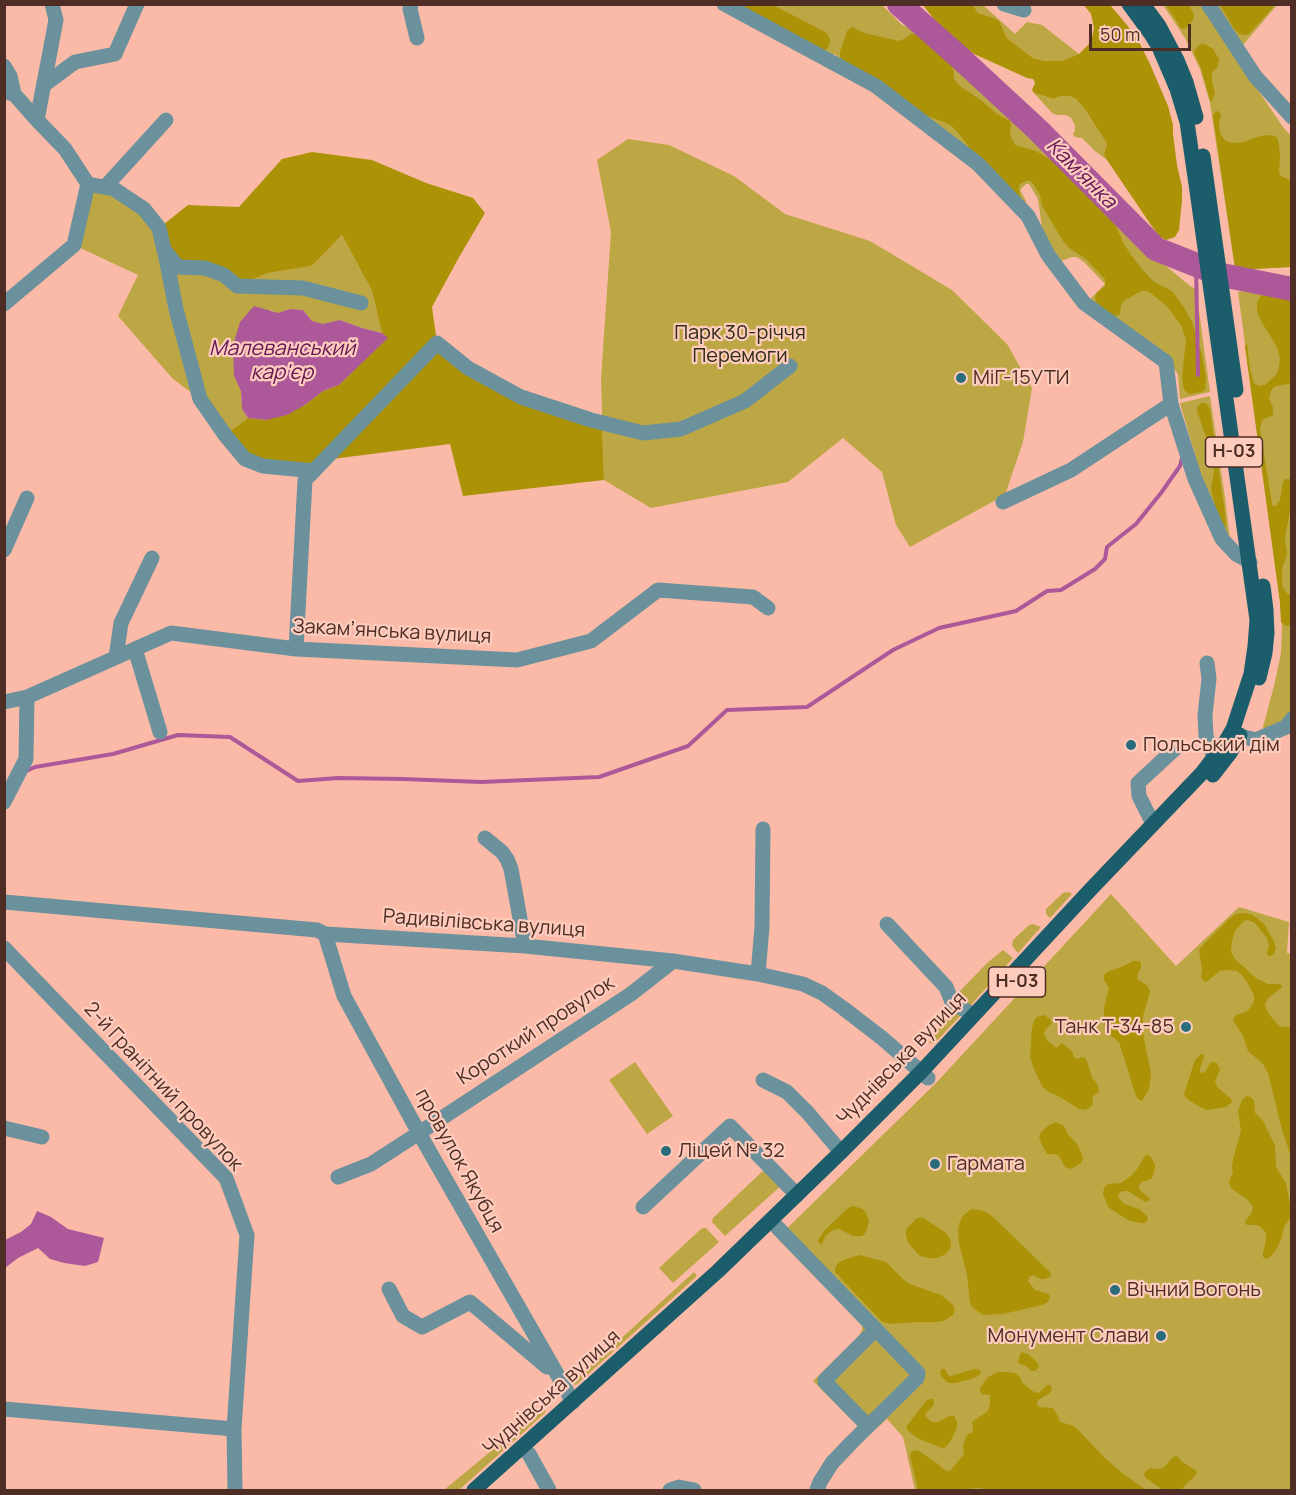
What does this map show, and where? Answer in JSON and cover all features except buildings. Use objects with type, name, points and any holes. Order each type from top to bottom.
[{"type":"main road","name":"Н-03","points":[[1129,4],[1151,34],[1164,57],[1187,122],[1202,183]]},
{"type":"main road","name":"Н-03","points":[[1143,4],[1159,26],[1186,82],[1196,113],[1207,268],[1224,341]]},
{"type":"main road","name":"Чуднівська вулиця","points":[[488,1491],[731,1270],[850,1157],[925,1075],[1215,773],[1230,753],[1251,674],[1256,646],[1257,620],[1224,341]]},
{"type":"main road","name":"Чуднівська вулиця","points":[[474,1491],[718,1271],[841,1152],[925,1075],[973,1015],[1203,772],[1250,712],[1265,653],[1266,610],[1224,341]]},
{"type":"street","points":[[37,120],[56,20],[52,4]]},
{"type":"street","points":[[44,85],[75,62],[116,54],[137,4]]},
{"type":"street","points":[[411,4],[410,9],[417,38]]},
{"type":"street","points":[[724,4],[876,86],[978,164],[1028,216],[1048,255],[1084,303],[1166,362],[1171,404],[1195,479],[1222,540],[1236,554],[1250,562]]},
{"type":"street","points":[[1004,4],[1024,9]]},
{"type":"street","points":[[1208,4],[1255,75],[1292,117]]},
{"type":"street","points":[[4,66],[10,76],[9,93],[65,148],[88,184],[74,244],[4,304]]},
{"type":"street","points":[[105,187],[166,120]]},
{"type":"street","points":[[88,184],[114,189],[144,209],[159,228],[176,309],[200,399],[225,435],[244,459],[262,466],[314,471]]},
{"type":"street","points":[[164,250],[178,267],[205,268],[224,275],[237,286],[303,288],[361,303]]},
{"type":"street","points":[[296,650],[305,480],[437,343],[468,368],[521,397],[602,422],[644,432],[681,429],[745,400],[790,366]]},
{"type":"street","points":[[1003,502],[1071,470],[1171,404]]},
{"type":"street","points":[[4,550],[27,498]]},
{"type":"street","points":[[116,657],[121,622],[152,558]]},
{"type":"street","name":"Закамʼянська вулиця","points":[[5,697],[27,697],[171,633],[296,650],[517,660],[591,641],[658,590],[753,597],[768,608]]},
{"type":"street","points":[[135,649],[160,732]]},
{"type":"street","points":[[1207,663],[1209,680],[1205,726],[1206,736],[1214,757]]},
{"type":"street","points":[[4,802],[26,759],[27,697]]},
{"type":"street","points":[[1235,734],[1256,740],[1290,724]]},
{"type":"street","points":[[1154,824],[1139,796],[1138,783],[1178,746]]},
{"type":"street","points":[[758,974],[762,927],[763,829]]},
{"type":"street","points":[[485,837],[502,852],[511,869],[525,946]]},
{"type":"street","name":"Радивілівська вулиця","points":[[4,902],[317,930],[325,934],[525,946],[673,960],[758,974],[803,984],[822,993],[874,1032],[925,1075]]},
{"type":"street","points":[[887,924],[946,987],[952,1002],[973,1015]]},
{"type":"street","name":"провулок Якубця","points":[[325,934],[344,996],[419,1133],[573,1402]]},
{"type":"street","name":"2-й Гранітний провулок","points":[[4,948],[226,1178],[248,1235],[234,1429],[236,1491]]},
{"type":"street","name":"Короткий провулок","points":[[338,1177],[371,1164],[419,1133],[631,994],[673,960]]},
{"type":"street","points":[[764,1080],[787,1092],[841,1152]]},
{"type":"street","points":[[643,1207],[730,1126],[797,1195]]},
{"type":"street","points":[[4,1128],[42,1137]]},
{"type":"street","points":[[777,1227],[917,1371],[919,1376],[832,1463],[817,1491]]},
{"type":"street","points":[[389,1289],[403,1316],[422,1327],[470,1302],[556,1375]]},
{"type":"street","points":[[868,1426],[825,1382],[826,1378],[876,1329]]},
{"type":"street","points":[[4,1409],[234,1429]]},
{"type":"street","points":[[529,1454],[549,1491]]},
{"type":"street","points":[[670,1491],[679,1487],[693,1491]]},
{"type":"green space","points":[[1278,4],[1243,45],[1216,5]]},
{"type":"green space","points":[[722,5],[882,5],[904,26],[918,28],[929,41],[988,92],[991,99],[1001,109],[1018,117],[1040,137],[1052,137],[1059,141],[1061,156],[1087,185],[1110,198],[1137,237],[1166,266],[1196,289],[1210,392],[1180,399],[1178,374],[1172,366],[1090,299],[1105,284],[1077,257],[1060,261],[1058,259],[1042,228],[1038,199],[1029,184],[1020,190],[1026,204],[839,63],[836,55],[831,56]]},
{"type":"green space","points":[[973,5],[983,5],[1015,34],[1027,22],[1042,25],[1079,54],[1061,61],[1033,58],[1007,38],[998,21],[978,13]]},
{"type":"green space","points":[[1163,5],[1206,5],[1249,77],[1291,136],[1291,267],[1235,268],[1210,103],[1200,69],[1185,38]]},
{"type":"green space","points":[[1034,93],[1052,99],[1069,96],[1076,99],[1107,144],[1104,154],[1107,160],[1082,138],[1075,137],[1073,134],[1075,125],[1071,118],[1052,113]]},
{"type":"green space","name":"Парк 30-річчя Перемоги","points":[[628,139],[669,145],[734,176],[785,214],[870,241],[952,290],[1007,344],[1032,388],[1023,442],[1005,495],[910,547],[896,525],[882,472],[843,438],[788,482],[651,508],[604,480],[601,379],[611,232],[597,160]]},
{"type":"green space","points":[[88,184],[114,189],[237,286],[268,273],[312,266],[342,235],[372,291],[382,333],[340,320],[323,325],[312,321],[303,310],[290,309],[278,314],[271,310],[234,376],[241,390],[242,409],[248,418],[225,435],[200,399],[173,379],[118,316],[138,275],[74,245]]},
{"type":"green space","points":[[1266,290],[1291,298],[1291,711],[1270,730],[1264,730],[1263,727],[1281,653],[1282,628],[1238,292]]},
{"type":"green space","points":[[1210,396],[1230,540],[1201,475],[1180,403]]},
{"type":"green space","points":[[1063,893],[1072,894],[1050,918],[1046,914],[1046,909]]},
{"type":"green space","name":"Монумент Слави","points":[[1111,894],[1176,966],[1239,907],[1289,922],[1287,953],[1292,954],[1291,1490],[915,1490],[903,1437],[887,1419],[868,1436],[813,1381],[860,1335],[862,1324],[777,1238],[936,1083]]},
{"type":"green space","points":[[1033,924],[1041,927],[1018,953],[1012,946],[1013,940]]},
{"type":"green space","points":[[1003,950],[1013,958],[969,1007],[960,999],[960,991]]},
{"type":"green space","points":[[951,1008],[962,1014],[934,1044],[929,1043]]},
{"type":"green space","points":[[635,1062],[673,1116],[647,1134],[609,1080]]},
{"type":"green space","points":[[767,1167],[783,1184],[725,1236],[712,1222],[713,1218]]},
{"type":"green space","points":[[702,1228],[706,1228],[719,1242],[673,1283],[659,1268]]},
{"type":"green space","points":[[694,1272],[697,1276],[577,1384],[572,1383]]},
{"type":"green space","points":[[543,1408],[546,1412],[459,1490],[444,1490]]},
{"type":"shaded area","points":[[735,4],[773,5],[827,33],[830,40],[828,48],[823,52]]},
{"type":"shaded area","points":[[923,5],[973,5],[978,13],[999,21],[1007,38],[1033,58],[1061,61],[1079,54],[1091,42],[1094,28],[1091,14],[1084,5],[1110,5],[1139,42],[1168,106],[1182,187],[1179,230],[1175,237],[1166,240],[1159,236],[1151,225],[1107,160],[1104,154],[1107,144],[1076,99],[1061,96],[1053,99],[1034,93],[1033,79],[972,53],[940,27]]},
{"type":"shaded area","points":[[1166,5],[1189,5],[1194,15],[1193,20],[1186,28],[1181,28]]},
{"type":"shaded area","points":[[1220,5],[1275,5],[1249,34],[1245,35],[1235,30]]},
{"type":"shaded area","points":[[852,27],[864,33],[899,41],[911,34],[921,35],[950,61],[954,79],[961,87],[1010,121],[1010,135],[1015,145],[1036,151],[1054,162],[1073,167],[1087,185],[1100,192],[1111,208],[1115,224],[1131,255],[1154,282],[1172,291],[1192,322],[1202,354],[1206,379],[1205,390],[1189,394],[1184,390],[1182,378],[1186,340],[1182,327],[1167,306],[1147,291],[1142,291],[1125,300],[1121,305],[1120,314],[1114,317],[1096,302],[1097,293],[1105,286],[1105,279],[1086,259],[1069,248],[1063,241],[1042,206],[1040,195],[1034,185],[1030,181],[1020,184],[1019,197],[974,153],[954,128],[928,116],[842,59],[840,52],[847,31]]},
{"type":"shaded area","points":[[1200,44],[1213,49],[1219,59],[1218,66],[1212,73],[1215,93],[1212,101],[1194,53]]},
{"type":"shaded area","points":[[1218,111],[1221,114],[1220,133],[1225,140],[1231,143],[1244,142],[1260,136],[1277,137],[1280,157],[1279,172],[1281,176],[1291,181],[1291,267],[1235,268],[1213,116]]},
{"type":"shaded area","points":[[312,152],[372,160],[426,183],[473,198],[485,213],[432,307],[437,343],[468,368],[602,422],[604,480],[463,496],[450,444],[324,460],[314,471],[263,466],[225,435],[248,418],[266,420],[305,405],[323,391],[339,385],[387,338],[382,333],[372,291],[342,235],[312,266],[268,273],[237,286],[178,267],[159,228],[188,205],[239,207],[282,159]]},
{"type":"shaded area","points":[[1265,294],[1281,294],[1291,298],[1291,381],[1289,384],[1272,389],[1269,399],[1273,407],[1273,415],[1262,420],[1260,429],[1273,506],[1276,506],[1280,500],[1283,482],[1286,479],[1291,481],[1291,505],[1285,538],[1287,554],[1282,568],[1284,590],[1291,595],[1291,625],[1286,626],[1281,622],[1245,347],[1247,344],[1254,383],[1259,386],[1265,385],[1276,375],[1280,359],[1277,347],[1257,311],[1257,302]]},
{"type":"shaded area","points":[[1201,403],[1208,405],[1210,410],[1225,513],[1226,526],[1224,528],[1212,494],[1214,471],[1211,452],[1197,411]]},
{"type":"shaded area","points":[[1236,914],[1253,915],[1264,924],[1276,949],[1273,955],[1269,956],[1267,938],[1255,923],[1248,920],[1244,921],[1235,931],[1231,952],[1235,959],[1257,979],[1268,984],[1279,984],[1282,987],[1268,998],[1265,1005],[1268,1013],[1278,1025],[1291,1027],[1291,1157],[1268,1073],[1263,1064],[1248,1051],[1243,1036],[1233,1020],[1236,1015],[1246,1012],[1251,1007],[1254,995],[1247,982],[1237,971],[1220,971],[1206,982],[1201,978],[1199,950],[1228,920]]},
{"type":"shaded area","points":[[1133,961],[1141,963],[1137,975],[1138,980],[1147,985],[1150,992],[1143,1016],[1143,1033],[1151,1074],[1149,1089],[1142,1101],[1135,1093],[1119,1042],[1110,1035],[1104,1025],[1104,1008],[1109,988],[1104,975]]},
{"type":"shaded area","points":[[1044,1015],[1052,1023],[1044,1033],[1047,1040],[1056,1048],[1062,1043],[1072,1051],[1074,1057],[1085,1058],[1087,1061],[1099,1092],[1093,1096],[1092,1106],[1086,1110],[1079,1109],[1047,1091],[1034,1069],[1030,1057],[1032,1028],[1037,1017]]},
{"type":"shaded area","points":[[1201,1054],[1204,1057],[1200,1072],[1205,1072],[1210,1063],[1214,1062],[1220,1069],[1215,1082],[1218,1088],[1231,1099],[1232,1102],[1226,1107],[1207,1110],[1186,1098],[1184,1094],[1195,1060]]},
{"type":"shaded area","points":[[1247,1096],[1254,1101],[1255,1113],[1263,1121],[1275,1146],[1276,1167],[1286,1183],[1291,1210],[1281,1240],[1275,1251],[1266,1259],[1263,1254],[1266,1234],[1258,1225],[1245,1223],[1253,1207],[1229,1184],[1241,1131],[1238,1111],[1242,1100]]},
{"type":"shaded area","points":[[1056,1122],[1064,1126],[1077,1144],[1083,1158],[1081,1163],[1071,1169],[1065,1167],[1059,1156],[1047,1154],[1041,1143],[1039,1136],[1042,1131]]},
{"type":"shaded area","points":[[1146,1154],[1151,1157],[1155,1165],[1154,1173],[1151,1179],[1139,1185],[1139,1189],[1150,1199],[1149,1201],[1145,1202],[1128,1191],[1119,1193],[1118,1197],[1124,1204],[1139,1209],[1147,1216],[1148,1220],[1145,1223],[1140,1223],[1128,1220],[1109,1208],[1103,1194],[1108,1184],[1121,1183],[1132,1175]]},
{"type":"shaded area","points":[[853,1206],[863,1209],[866,1213],[869,1221],[866,1232],[862,1236],[853,1236],[839,1229],[833,1230],[826,1235],[822,1244],[819,1243],[825,1230]]},
{"type":"shaded area","points":[[971,1209],[984,1211],[991,1215],[1051,1273],[1051,1276],[1045,1279],[1033,1275],[1028,1281],[1035,1290],[1049,1294],[1048,1302],[1003,1314],[983,1315],[973,1308],[970,1303],[958,1232],[962,1217]]},
{"type":"shaded area","points":[[922,1217],[946,1233],[950,1239],[951,1247],[946,1254],[937,1258],[920,1256],[909,1244],[906,1229],[917,1218]]},
{"type":"shaded area","points":[[859,1255],[886,1262],[910,1284],[941,1295],[953,1305],[955,1310],[953,1315],[944,1321],[935,1322],[892,1324],[882,1322],[835,1272],[838,1263]]},
{"type":"shaded area","points":[[1022,1352],[1030,1355],[1039,1365],[1035,1371],[1018,1363]]},
{"type":"shaded area","points":[[942,1369],[945,1369],[951,1376],[974,1369],[980,1370],[981,1373],[971,1379],[948,1383],[941,1376]]},
{"type":"shaded area","points":[[998,1372],[1015,1373],[1034,1392],[1039,1393],[1050,1385],[1052,1388],[1050,1393],[1038,1400],[1037,1405],[1053,1408],[1060,1422],[1074,1426],[1105,1458],[1146,1490],[977,1488],[918,1490],[910,1455],[912,1451],[919,1451],[946,1471],[951,1470],[964,1454],[965,1439],[973,1432],[972,1422],[988,1411],[990,1395],[982,1394],[980,1388],[988,1377]]},
{"type":"shaded area","points":[[930,1399],[933,1399],[934,1405],[925,1415],[928,1419],[938,1422],[954,1416],[957,1421],[957,1428],[946,1447],[942,1448],[919,1439],[906,1427]]},
{"type":"shaded area","points":[[1177,1456],[1197,1472],[1181,1490],[1163,1490],[1146,1478],[1144,1474],[1147,1470],[1163,1468],[1173,1457]]},
{"type":"water","name":"Малеванський кар'єр","points":[[254,306],[278,313],[290,309],[303,310],[312,321],[323,324],[340,320],[382,333],[388,338],[339,385],[323,391],[305,405],[287,415],[266,420],[248,418],[242,409],[241,391],[234,376],[233,345],[240,322]]},
{"type":"water","points":[[37,1211],[51,1217],[68,1229],[104,1238],[98,1262],[85,1266],[64,1263],[50,1259],[38,1248],[18,1258],[5,1268],[5,1240],[31,1224]]},
{"type":"waterway","name":"Кам'янка","points":[[899,4],[1038,130],[1156,249],[1222,275],[1292,289]]},
{"type":"waterway","points":[[1196,264],[1198,375]]},
{"type":"waterway","points":[[24,772],[35,767],[113,754],[178,735],[230,737],[298,781],[338,778],[481,782],[599,777],[688,746],[727,710],[807,707],[893,650],[939,628],[1016,611],[1047,591],[1061,590],[1095,569],[1105,559],[1107,547],[1136,524],[1180,466],[1182,458]]},
{"type":"place","name":"МіГ-15УТИ","points":[[961,378]]},
{"type":"place","name":"Польський дім","points":[[1131,745]]},
{"type":"place","name":"Танк Т-34-85","points":[[1186,1027]]},
{"type":"place","name":"Ліцей № 32","points":[[666,1151]]},
{"type":"place","name":"Гармата","points":[[935,1164]]},
{"type":"place","name":"Вічний Вогонь","points":[[1115,1290]]},
{"type":"place","name":"Монумент Слави","points":[[1161,1336]]}]
